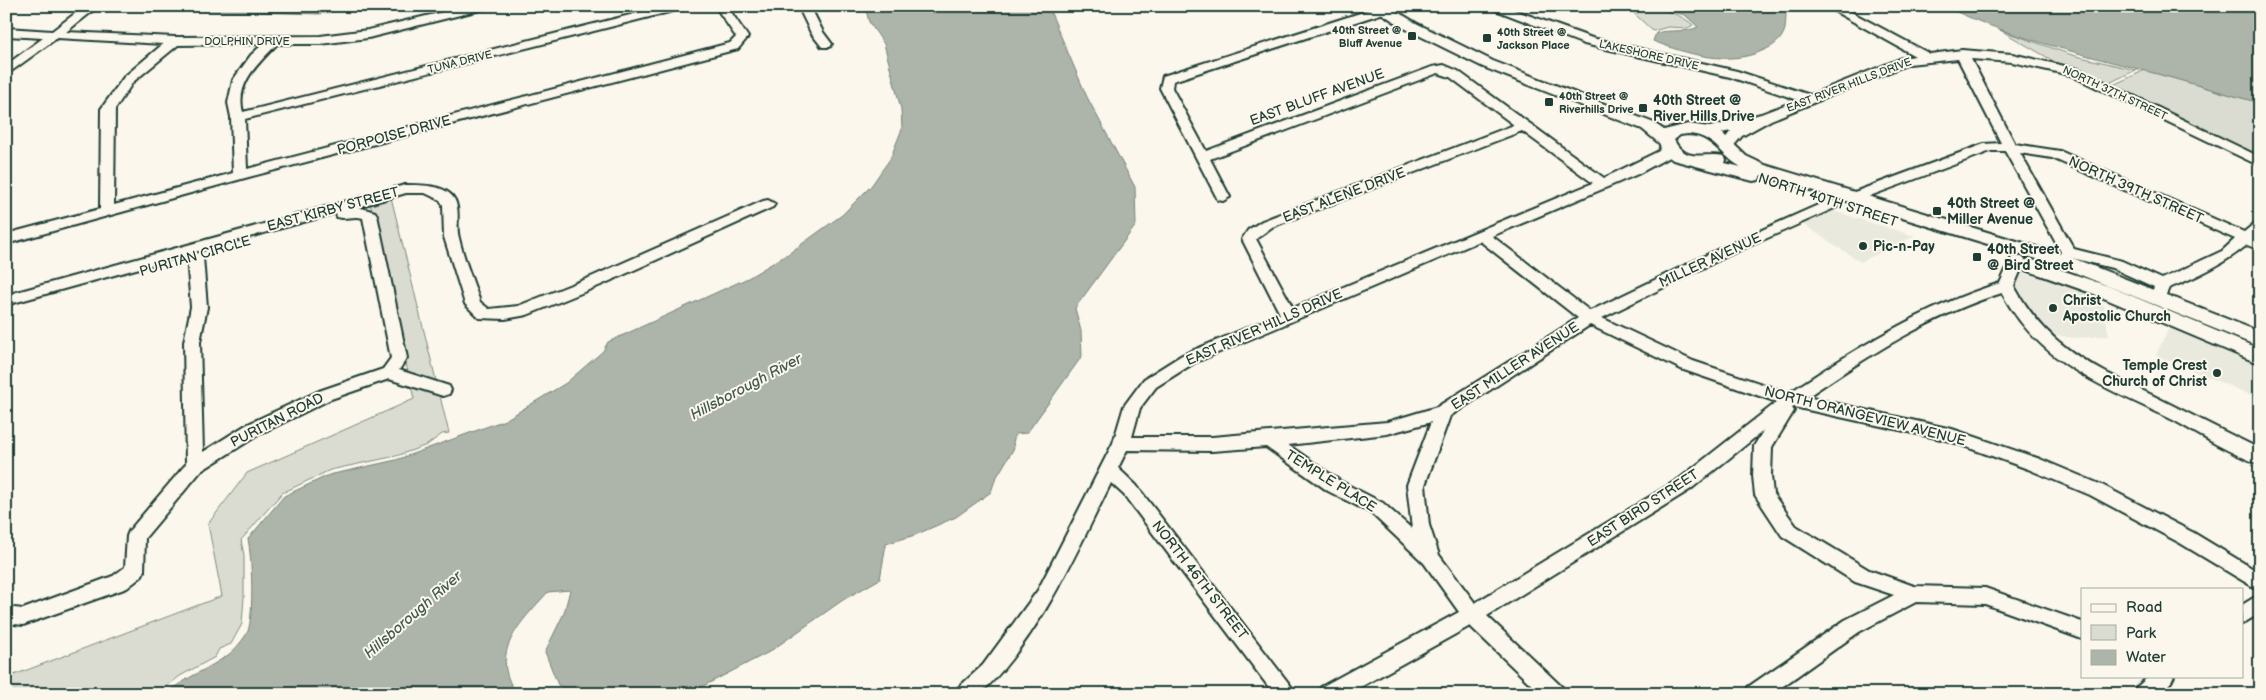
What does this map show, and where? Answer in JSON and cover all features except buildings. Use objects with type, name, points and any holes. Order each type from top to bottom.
[{"type":"main road","points":[[1389,7],[1605,100],[1656,120],[1707,132]]},
{"type":"main road","points":[[1389,7],[1488,64],[1643,124],[1667,143]]},
{"type":"main road","points":[[1667,143],[1668,135],[1673,131],[1686,128]]},
{"type":"main road","name":"NORTH 40TH STREET","points":[[1707,132],[1721,140],[1740,159],[1759,169],[2066,257],[2160,291],[2260,340]]},
{"type":"main road","name":"NORTH 40TH STREET","points":[[1667,143],[1676,154],[1740,172],[1832,204],[2017,260],[2110,294],[2260,357]]},
{"type":"main road","points":[[1698,161],[1722,159],[1726,155],[1727,147]]},
{"type":"street","points":[[6,71],[92,6]]},
{"type":"street","name":"DOLPHIN DRIVE","points":[[6,32],[175,41],[272,42],[320,40],[368,34],[484,6]]},
{"type":"street","name":"TUNA DRIVE","points":[[238,117],[681,6]]},
{"type":"street","name":"PORPOISE DRIVE","points":[[6,239],[240,175],[734,46],[742,37],[721,6]]},
{"type":"street","points":[[804,6],[817,32],[826,44]]},
{"type":"street","name":"LAKESHORE DRIVE","points":[[1491,6],[1600,44],[1733,74],[1788,90],[1808,99]]},
{"type":"street","points":[[1830,6],[1927,57]]},
{"type":"street","points":[[1223,197],[1166,88],[1167,79],[1389,7]]},
{"type":"street","points":[[107,211],[108,109],[114,96],[129,78],[175,41]]},
{"type":"street","points":[[240,175],[238,117],[234,102],[239,80],[254,58],[272,42]]},
{"type":"street","points":[[1962,54],[2066,257]]},
{"type":"street","name":"EAST RIVER HILLS DRIVE","points":[[1707,132],[1766,117],[1906,61],[1962,54]]},
{"type":"street","name":"NORTH 37TH STREET","points":[[1962,54],[2015,58],[2045,63],[2074,72],[2260,162]]},
{"type":"street","name":"EAST BLUFF AVENUE","points":[[1202,157],[1436,70],[1444,69],[1454,74],[1523,126]]},
{"type":"street","name":"EAST RIVER HILLS DRIVE","points":[[1727,147],[1737,134],[1766,117]]},
{"type":"street","points":[[1523,126],[1603,184]]},
{"type":"street","name":"EAST ALENE DRIVE","points":[[1290,315],[1249,239],[1253,232],[1267,224],[1523,126]]},
{"type":"street","name":"EAST RIVER HILLS DRIVE","points":[[966,694],[990,671],[1045,596],[1122,443],[1132,406],[1150,384],[1188,359],[1633,171],[1666,153],[1667,143]]},
{"type":"street","points":[[1854,197],[1989,147],[2010,147]]},
{"type":"street","name":"NORTH 39TH STREET","points":[[2010,147],[2055,154],[2260,244]]},
{"type":"street","name":"EAST RIVER HILLS DRIVE","points":[[1633,171],[1667,162],[1698,161]]},
{"type":"street","name":"EAST KIRBY STREET","points":[[6,300],[405,189],[427,189],[446,197],[450,205],[451,238],[474,304],[485,314],[505,314],[520,311],[596,281],[768,204]]},
{"type":"street","name":"MILLER AVENUE","points":[[1589,318],[1724,252],[1832,204]]},
{"type":"street","name":"PURITAN CIRCLE","points":[[6,310],[354,210],[370,215],[398,358],[388,373]]},
{"type":"street","points":[[2160,291],[2227,254],[2260,226]]},
{"type":"street","name":"NORTH ORANGEVIEW AVENUE","points":[[1481,235],[1589,318],[1687,365],[1791,400],[1952,435],[2034,464],[2096,490],[2187,538],[2260,583]]},
{"type":"street","points":[[195,256],[199,307],[192,342],[195,466]]},
{"type":"street","points":[[2017,260],[2006,286],[2014,305],[2034,331],[2071,362],[2260,457]]},
{"type":"street","name":"EAST BIRD STREET","points":[[1328,694],[1472,615],[1685,484],[1791,400],[1860,354],[1924,319],[1987,292],[2006,286]]},
{"type":"street","name":"EAST MILLER AVENUE","points":[[1430,558],[1420,525],[1416,485],[1443,412],[1589,318]]},
{"type":"street","points":[[388,373],[443,390]]},
{"type":"street","name":"PURITAN ROAD","points":[[6,615],[23,617],[120,582],[134,571],[136,536],[195,466],[252,430],[325,395],[388,373]]},
{"type":"street","points":[[1791,400],[1762,446],[1764,495],[1789,531],[1862,576],[1914,594],[1985,596],[2045,616],[2081,631]]},
{"type":"street","points":[[1122,443],[1212,444],[1269,440],[1386,428],[1443,412]]},
{"type":"street","name":"TEMPLE PLACE","points":[[1269,440],[1334,486],[1376,508],[1430,558],[1472,615],[1555,694]]},
{"type":"street","name":"NORTH 46TH STREET","points":[[1109,470],[1130,490],[1287,694]]},
{"type":"street","points":[[1756,694],[1852,626],[1914,594]]},
{"type":"street","points":[[2244,614],[2260,602]]},
{"type":"street","points":[[2144,694],[2162,678]]},
{"type":"shaded area","points":[[1833,211],[1915,236],[1861,262],[1801,223]]},
{"type":"shaded area","points":[[2020,272],[2100,293],[2260,361],[2260,399],[2156,355],[2170,326],[2102,297],[2109,336],[2073,338],[2041,332],[2013,288]]},
{"type":"green space","points":[[1626,6],[1670,12],[1693,25],[1688,28],[1668,27],[1653,31]]},
{"type":"green space","points":[[2000,30],[2072,55],[2136,70],[2107,84],[2062,66]]},
{"type":"green space","points":[[2145,70],[2260,103],[2260,158],[2111,86]]},
{"type":"green space","points":[[389,189],[449,433],[442,434],[427,445],[396,456],[330,470],[282,493],[241,540],[244,555],[242,624],[231,644],[219,649],[215,657],[180,676],[157,694],[6,694],[6,678],[222,596],[208,524],[247,473],[414,399],[368,194]]},
{"type":"water","points":[[365,6],[319,14],[99,7]]},
{"type":"water","name":"Hillsborough River","points":[[865,6],[1048,6],[1087,97],[1135,187],[1136,225],[1075,308],[1081,331],[1082,356],[1027,433],[1016,434],[1013,442],[1014,448],[995,480],[991,492],[956,517],[915,535],[886,544],[880,579],[843,600],[769,652],[688,694],[580,694],[558,685],[545,652],[564,613],[570,590],[548,592],[518,627],[511,639],[505,665],[509,679],[517,694],[165,694],[228,655],[247,634],[252,599],[248,539],[284,496],[329,475],[396,460],[505,420],[566,383],[603,351],[608,342],[748,278],[788,254],[842,215],[871,186],[890,159],[902,129],[901,109],[884,44],[869,22]]},
{"type":"water","points":[[1646,6],[1742,6],[1762,13],[1769,6],[1786,6],[1785,29],[1780,39],[1774,44],[1751,55],[1737,58],[1708,57],[1653,41],[1656,33],[1688,30],[1698,27],[1685,15]]},
{"type":"water","points":[[1944,6],[2260,6],[2260,103],[2044,43],[1993,27]]},
{"type":"place","name":"40th Street @ Bluff Avenue","points":[[1412,36]]},
{"type":"place","name":"40th Street @ Jackson Place","points":[[1487,38]]},
{"type":"place","name":"40th Street @ Riverhills Drive","points":[[1549,102]]},
{"type":"place","name":"40th Street @ River Hills Drive","points":[[1643,108]]},
{"type":"place","name":"40th Street @ Miller Avenue","points":[[1937,211]]},
{"type":"place","name":"Pic-n-Pay","points":[[1863,246]]},
{"type":"place","name":"40th Street @ Bird Street","points":[[1977,257]]},
{"type":"place","name":"Christ Apostolic Church","points":[[2053,308]]},
{"type":"place","name":"Temple Crest Church of Christ","points":[[2217,373]]}]
